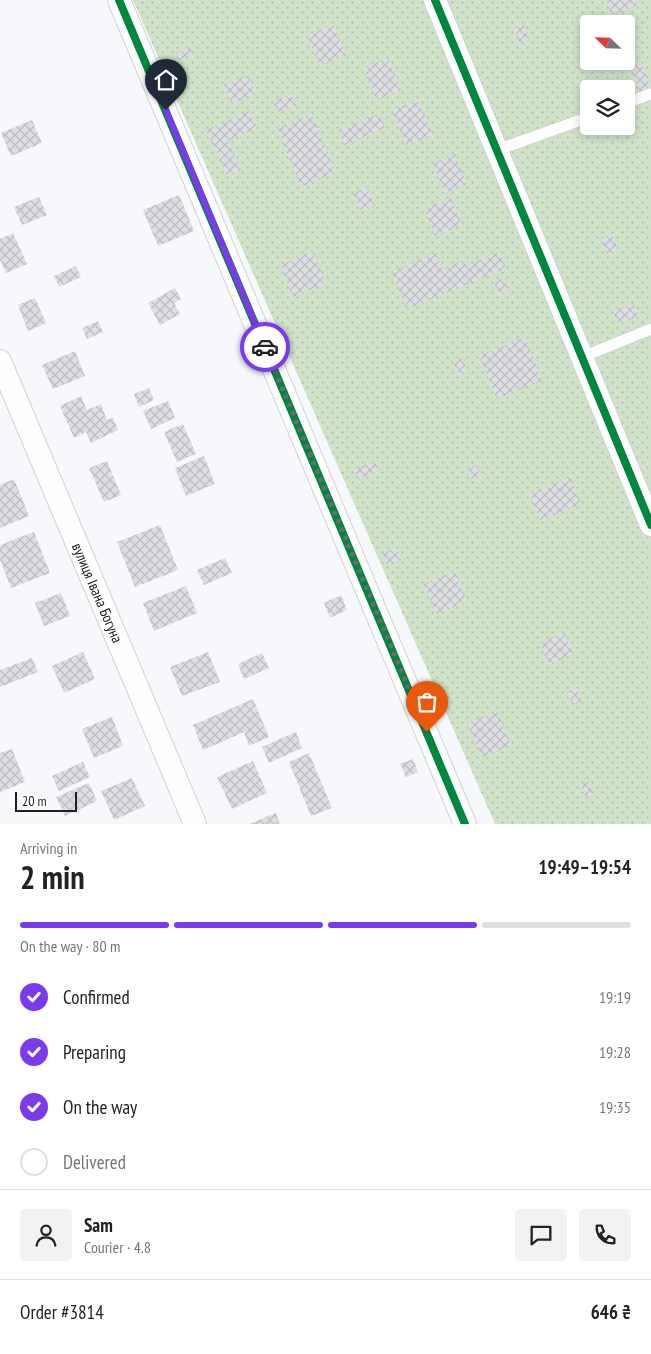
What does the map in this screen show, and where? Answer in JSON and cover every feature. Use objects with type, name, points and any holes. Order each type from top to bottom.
[{"type":"street","points":[[120,0],[465,824]]},
{"type":"street","points":[[436,0],[651,525]]},
{"type":"street","name":"вулиця Івана Богуна","points":[[0,361],[195,824]]},
{"type":"lane","points":[[635,100],[651,94]]},
{"type":"lane","points":[[497,150],[580,120]]},
{"type":"lane","points":[[582,357],[651,329]]},
{"type":"green space","points":[[133,0],[651,0],[651,824],[495,824]]},
{"type":"building","points":[[606,0],[636,0],[638,5],[612,15]]},
{"type":"building","points":[[333,24],[346,55],[320,66],[307,35]]},
{"type":"building","points":[[524,25],[529,39],[520,43],[514,29]]},
{"type":"building","points":[[190,47],[193,55],[179,60],[176,53]]},
{"type":"building","points":[[388,58],[401,90],[377,100],[363,68]]},
{"type":"building","points":[[641,62],[651,87],[651,93],[642,96],[631,70],[635,70],[635,65]]},
{"type":"building","points":[[248,75],[256,94],[232,104],[224,85]]},
{"type":"building","points":[[291,94],[296,105],[278,112],[273,102]]},
{"type":"building","points":[[418,100],[433,135],[406,146],[392,110]]},
{"type":"building","points":[[249,111],[257,128],[228,141],[241,170],[227,176],[206,130]]},
{"type":"building","points":[[312,114],[336,173],[301,187],[277,128]]},
{"type":"building","points":[[379,114],[385,128],[344,145],[338,130]]},
{"type":"building","points":[[32,120],[42,143],[11,156],[1,133]]},
{"type":"building","points":[[455,154],[467,184],[445,193],[433,163]]},
{"type":"building","points":[[367,187],[375,206],[361,211],[353,193]]},
{"type":"building","points":[[179,195],[194,231],[158,246],[143,210]]},
{"type":"building","points":[[39,197],[47,215],[22,225],[14,207]]},
{"type":"building","points":[[451,198],[462,225],[435,236],[424,208]]},
{"type":"building","points":[[13,233],[27,264],[6,273],[0,260],[0,239]]},
{"type":"building","points":[[612,235],[618,250],[607,254],[601,238]]},
{"type":"building","points":[[313,251],[326,283],[293,297],[280,265]]},
{"type":"building","points":[[499,252],[506,268],[407,309],[391,272],[436,253],[443,269],[463,260],[466,266]]},
{"type":"building","points":[[76,266],[81,277],[59,287],[54,276]]},
{"type":"building","points":[[504,278],[509,291],[500,295],[494,282]]},
{"type":"building","points":[[175,288],[181,299],[174,303],[180,314],[160,325],[148,303]]},
{"type":"building","points":[[35,298],[46,323],[28,331],[18,305]]},
{"type":"building","points":[[634,304],[639,317],[618,324],[613,311]]},
{"type":"building","points":[[98,321],[103,332],[87,339],[82,328]]},
{"type":"building","points":[[525,337],[542,381],[497,399],[479,356]]},
{"type":"building","points":[[75,351],[85,376],[53,389],[42,365]]},
{"type":"building","points":[[462,358],[468,372],[459,376],[453,362]]},
{"type":"building","points":[[149,388],[154,400],[139,407],[134,394]]},
{"type":"building","points":[[81,396],[87,410],[101,404],[107,420],[113,418],[118,430],[91,443],[86,432],[74,438],[60,406]]},
{"type":"building","points":[[168,401],[175,418],[151,429],[143,411]]},
{"type":"building","points":[[183,424],[196,454],[177,462],[164,432]]},
{"type":"building","points":[[204,456],[215,484],[186,496],[175,468]]},
{"type":"building","points":[[107,461],[121,495],[104,502],[89,468]]},
{"type":"building","points":[[375,461],[379,470],[358,479],[354,470]]},
{"type":"building","points":[[477,465],[482,477],[472,481],[468,469]]},
{"type":"building","points":[[570,477],[581,504],[541,521],[529,494]]},
{"type":"building","points":[[14,479],[29,516],[0,528],[0,485]]},
{"type":"building","points":[[160,525],[178,570],[135,587],[117,542]]},
{"type":"building","points":[[34,532],[50,573],[11,588],[0,560],[0,545]]},
{"type":"building","points":[[396,548],[401,559],[387,565],[383,553]]},
{"type":"building","points":[[225,558],[232,573],[204,585],[197,570]]},
{"type":"building","points":[[455,571],[467,602],[436,614],[424,584]]},
{"type":"building","points":[[186,586],[197,613],[154,631],[143,603]]},
{"type":"building","points":[[61,593],[70,616],[44,626],[35,603]]},
{"type":"building","points":[[341,595],[347,610],[330,618],[324,603]]},
{"type":"building","points":[[564,632],[573,654],[549,665],[540,643]]},
{"type":"building","points":[[83,652],[95,679],[64,693],[52,666]]},
{"type":"building","points":[[208,652],[220,682],[182,696],[170,667]]},
{"type":"building","points":[[262,653],[269,668],[244,679],[238,664]]},
{"type":"building","points":[[32,658],[38,672],[0,687],[0,670]]},
{"type":"building","points":[[577,688],[582,701],[573,705],[567,692]]},
{"type":"building","points":[[253,699],[269,737],[249,746],[244,732],[203,750],[193,725]]},
{"type":"building","points":[[497,711],[511,745],[482,757],[467,723]]},
{"type":"building","points":[[112,717],[123,746],[94,758],[82,729]]},
{"type":"building","points":[[296,732],[302,748],[269,763],[262,747]]},
{"type":"building","points":[[12,749],[25,782],[0,792],[0,753]]},
{"type":"building","points":[[309,753],[332,808],[311,816],[289,762]]},
{"type":"building","points":[[413,759],[418,772],[406,777],[400,764]]},
{"type":"building","points":[[253,761],[267,793],[232,809],[217,777]]},
{"type":"building","points":[[83,762],[90,777],[59,791],[52,776]]},
{"type":"building","points":[[132,778],[145,806],[114,820],[101,791]]},
{"type":"building","points":[[588,781],[593,794],[586,797],[580,784]]},
{"type":"building","points":[[89,783],[97,801],[65,816],[56,797]]},
{"type":"building","points":[[276,813],[280,824],[249,824]]},
{"type":"cycle path","points":[[119,0],[465,824]]},
{"type":"cycle path","points":[[435,0],[651,525]]},
{"type":"way so far","points":[[265,347],[427,732]]},
{"type":"route","points":[[166,110],[265,347]]}]
